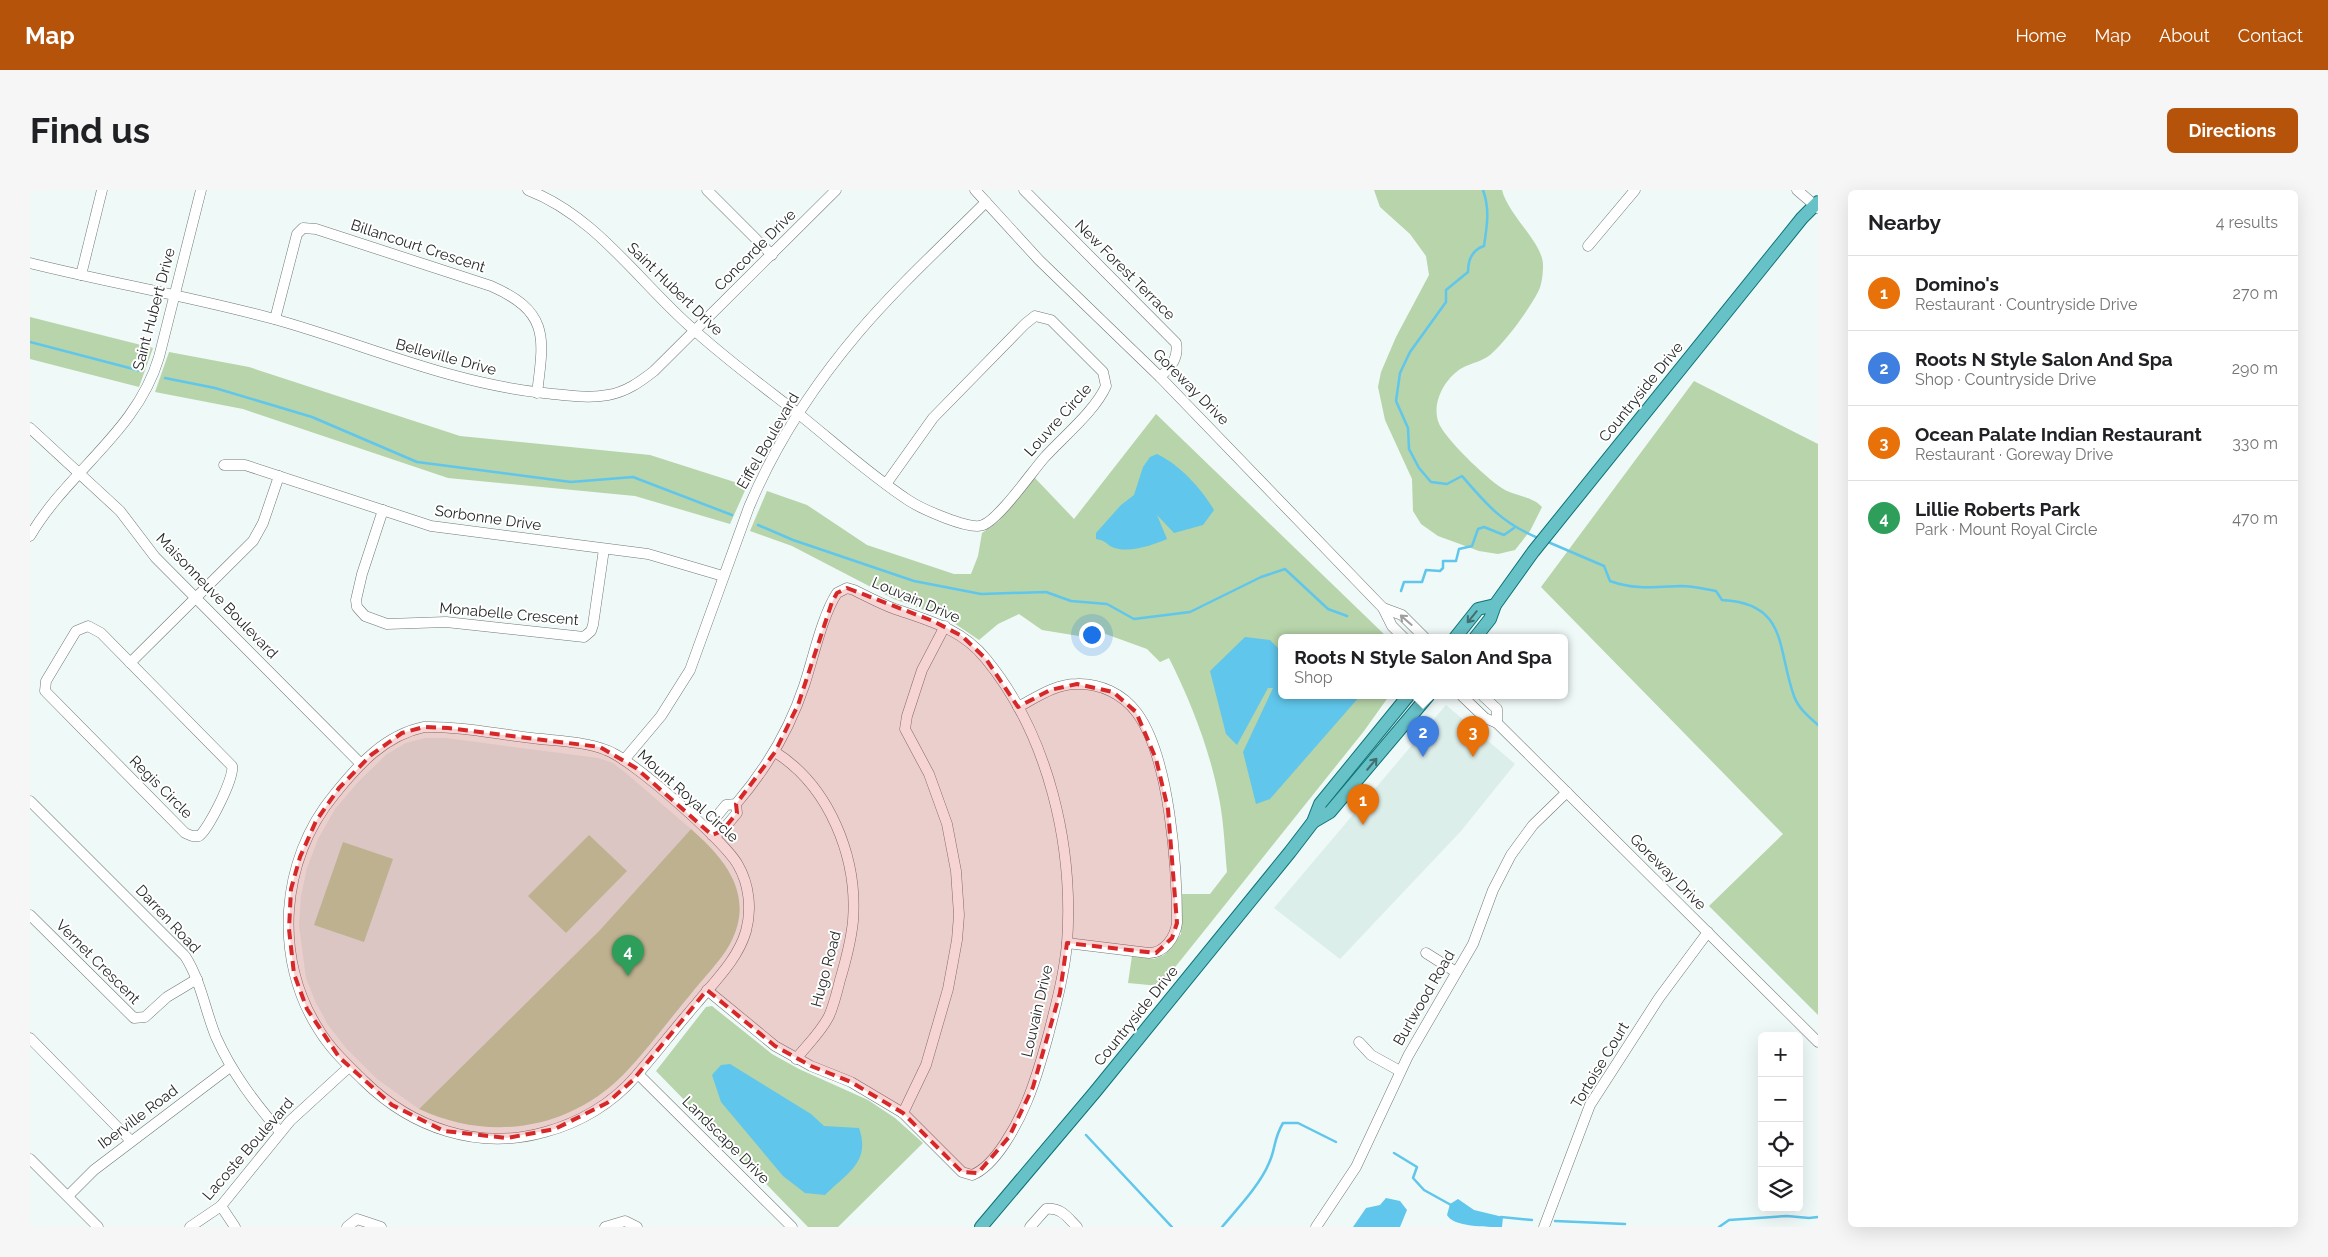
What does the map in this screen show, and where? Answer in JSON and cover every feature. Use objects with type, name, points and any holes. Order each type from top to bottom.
[{"type":"main road","name":"Countryside Drive","points":[[1478,634],[1490,619],[1494,605],[1533,552],[1802,218],[1817,205]]},
{"type":"main road","name":"Countryside Drive","points":[[1458,634],[1478,609],[1494,605]]},
{"type":"main road","name":"Countryside Drive","points":[[981,1227],[1120,1061],[1313,822],[1320,804],[1406,699]]},
{"type":"main road","name":"Countryside Drive","points":[[1313,822],[1330,812],[1425,699]]},
{"type":"street","points":[[81,275],[102,190]]},
{"type":"street","name":"Saint Hubert Drive","points":[[30,536],[48,508],[129,418],[148,386],[156,365],[201,190]]},
{"type":"street","name":"Saint Hubert Drive","points":[[528,190],[555,202],[588,225],[694,331],[799,414]]},
{"type":"street","points":[[707,190],[772,255]]},
{"type":"street","name":"Concorde Drive","points":[[694,331],[836,190]]},
{"type":"street","name":"Goreway Drive","points":[[975,190],[1039,260],[1160,377],[1383,608],[1392,626],[1400,634]]},
{"type":"street","name":"New Forest Terrace","points":[[1024,190],[1176,343],[1178,349],[1174,363],[1160,377]]},
{"type":"street","points":[[1588,246],[1635,190]]},
{"type":"street","points":[[1798,190],[1817,205]]},
{"type":"street","name":"Eiffel Boulevard","points":[[624,760],[662,716],[690,670],[749,507],[772,459],[799,414],[836,362],[870,320],[986,202]]},
{"type":"street","name":"Billancourt Crescent","points":[[275,320],[297,234],[303,228],[316,229],[491,286],[512,297],[529,312],[542,335],[537,393]]},
{"type":"street","name":"Belleville Drive","points":[[30,263],[175,294],[275,320],[449,376],[537,393],[594,397],[620,392],[642,381],[694,331]]},
{"type":"street","name":"Louvre Circle","points":[[799,414],[886,484],[909,501],[930,512],[971,527],[982,526],[993,518],[1099,398],[1106,386],[1103,372],[1051,320],[1035,316],[933,418],[886,484]]},
{"type":"street","name":"Maisonneuve Boulevard","points":[[30,428],[80,472],[130,522],[154,557],[360,764]]},
{"type":"street","name":"Sorbonne Drive","points":[[224,465],[245,465],[447,529],[660,557],[723,576]]},
{"type":"street","points":[[130,663],[259,532],[279,476]]},
{"type":"street","name":"Monabelle Crescent","points":[[383,510],[362,574],[356,600],[360,612],[372,620],[387,624],[446,622],[584,637],[593,625],[604,549]]},
{"type":"street","name":"Louvain Drive","points":[[707,990],[760,1036],[796,1059],[851,1082],[903,1113],[962,1172],[972,1175],[983,1168],[1014,1129],[1033,1087],[1060,993],[1067,943],[1067,880],[1059,819],[1045,771],[1018,707],[979,650],[945,626],[893,608],[854,590],[847,588],[837,593],[798,705],[775,752],[754,783],[736,804],[726,805],[712,822],[712,835]]},
{"type":"street","name":"Goreway Drive","points":[[1383,608],[1402,615],[1421,634]]},
{"type":"street","name":"Regis Circle","points":[[88,626],[96,629],[130,663],[232,766],[233,772],[229,784],[208,826],[199,836],[192,836],[185,832],[46,691],[46,681],[76,631],[81,627],[88,626]]},
{"type":"street","points":[[903,1113],[926,1066],[948,989],[957,940],[957,878],[947,824],[929,774],[905,729],[919,678],[945,626]]},
{"type":"street","points":[[1018,707],[1050,690],[1077,684],[1104,688],[1122,698],[1136,712],[1144,725],[1156,759],[1166,802],[1173,843],[1177,889],[1177,923],[1172,938],[1162,950],[1149,953],[1067,943]]},
{"type":"street","name":"Goreway Drive","points":[[1465,699],[1485,718],[1497,723],[1818,1042]]},
{"type":"street","name":"Goreway Drive","points":[[1486,699],[1497,709],[1497,723]]},
{"type":"street","name":"Mount Royal Circle","points":[[437,727],[588,745],[607,750],[624,760],[726,847],[739,865],[748,895],[749,916],[746,931],[737,952],[638,1074],[607,1103],[569,1125],[538,1134],[492,1138],[444,1131],[415,1119],[392,1105],[349,1067],[319,1031],[307,1009],[294,974],[288,920],[295,870],[310,832],[328,802],[360,764],[385,743],[402,733],[437,727]]},
{"type":"street","name":"Hugo Road","points":[[775,752],[797,766],[829,811],[846,857],[852,892],[853,919],[848,952],[833,1006],[824,1024],[796,1059]]},
{"type":"street","name":"Burlwood Road","points":[[1316,1227],[1356,1167],[1400,1071],[1480,929],[1493,890],[1514,850],[1534,825],[1567,792]]},
{"type":"street","name":"Darren Road","points":[[30,802],[184,956],[197,979],[212,1028],[230,1067],[280,1132]]},
{"type":"street","name":"Vernet Crescent","points":[[30,916],[134,1018],[145,1017],[167,997],[197,979]]},
{"type":"street","name":"Tortoise Court","points":[[1544,1227],[1590,1105],[1659,998],[1708,932]]},
{"type":"street","points":[[1426,953],[1456,972]]},
{"type":"street","points":[[30,1038],[131,1141]]},
{"type":"street","points":[[1359,1042],[1371,1055],[1400,1071]]},
{"type":"street","name":"Iberville Road","points":[[68,1196],[94,1170],[230,1067]]},
{"type":"street","name":"Lacoste Boulevard","points":[[190,1227],[221,1206],[280,1132],[301,1110],[349,1067]]},
{"type":"street","name":"Landscape Drive","points":[[638,1074],[791,1226]]},
{"type":"street","points":[[30,1158],[98,1227]]},
{"type":"street","points":[[221,1206],[235,1227]]},
{"type":"street","points":[[1030,1227],[1046,1209],[1054,1208],[1062,1212],[1077,1227]]},
{"type":"street","points":[[347,1227],[358,1219],[363,1219],[382,1227]]},
{"type":"street","points":[[605,1227],[625,1221],[637,1227]]},
{"type":"highlighted area","points":[[847,588],[933,621],[962,636],[986,659],[1018,707],[1050,690],[1077,684],[1113,692],[1136,712],[1156,759],[1168,809],[1177,923],[1172,938],[1156,953],[1067,943],[1060,993],[1033,1087],[1009,1137],[978,1173],[962,1172],[903,1113],[851,1082],[811,1066],[775,1046],[707,990],[633,1080],[607,1103],[555,1129],[507,1138],[444,1131],[392,1105],[339,1057],[307,1009],[294,974],[289,929],[291,889],[300,857],[316,821],[339,788],[371,755],[402,733],[424,727],[448,728],[600,747],[636,768],[712,835],[722,831],[737,813],[736,804],[775,752],[798,705],[832,602],[837,593]]},
{"type":"shaded area","points":[[1446,705],[1515,764],[1461,831],[1340,959],[1274,908]]},
{"type":"shaded area","points":[[425,738],[446,738],[598,758],[613,763],[691,829],[600,930],[419,1109],[377,1079],[346,1048],[328,1025],[315,1001],[306,978],[299,926],[301,896],[307,868],[318,839],[335,809],[359,781],[387,754],[406,743]]},
{"type":"green space","points":[[1374,190],[1502,190],[1511,209],[1538,248],[1542,257],[1543,269],[1540,286],[1523,317],[1490,355],[1462,368],[1449,379],[1437,404],[1438,421],[1442,429],[1471,462],[1505,490],[1530,499],[1542,507],[1530,531],[1515,550],[1498,554],[1479,551],[1438,536],[1421,524],[1413,511],[1412,479],[1385,420],[1378,387],[1381,372],[1396,337],[1429,275],[1426,256],[1410,234],[1380,207]]},
{"type":"green space","points":[[30,317],[153,348],[139,387],[30,359]]},
{"type":"green space","points":[[169,352],[249,367],[460,436],[650,455],[747,486],[730,524],[635,496],[448,478],[243,409],[155,392]]},
{"type":"green space","points":[[1694,381],[1818,444],[1818,1015],[1709,906],[1783,834],[1541,587]]},
{"type":"green space","points":[[1156,414],[1384,634],[1278,634],[1278,699],[1387,699],[1364,731],[1160,986],[1128,983],[1132,956],[1154,959],[1164,955],[1181,934],[1182,894],[1210,894],[1227,872],[1221,812],[1206,747],[1193,711],[1169,658],[1160,662],[1147,649],[1089,628],[1079,636],[1042,630],[1019,614],[998,624],[979,640],[948,619],[894,599],[792,546],[750,531],[767,491],[807,505],[867,545],[954,574],[971,574],[978,556],[982,533],[999,521],[1034,477],[1074,519]]},
{"type":"green space","points":[[691,829],[715,853],[733,879],[738,894],[740,910],[737,926],[730,944],[721,957],[650,1045],[624,1074],[602,1093],[579,1108],[554,1118],[528,1125],[501,1127],[473,1125],[446,1119],[419,1109],[600,930]]},
{"type":"green space","points":[[589,835],[627,871],[566,933],[528,896]]},
{"type":"green space","points":[[343,842],[393,859],[364,942],[314,925]]},
{"type":"green space","points":[[712,1006],[772,1054],[799,1069],[868,1100],[895,1118],[923,1143],[838,1227],[808,1227],[656,1071],[706,1007]]},
{"type":"water","points":[[1157,454],[1182,471],[1203,494],[1214,510],[1203,525],[1174,533],[1157,515],[1167,539],[1139,548],[1117,549],[1096,539],[1096,533],[1121,505],[1134,495],[1143,467],[1150,457]]},
{"type":"water","points":[[1245,637],[1270,640],[1278,648],[1278,699],[1357,699],[1270,799],[1256,804],[1243,752],[1273,688],[1268,688],[1237,745],[1226,734],[1210,671]]},
{"type":"water","points":[[730,1064],[811,1114],[824,1126],[859,1128],[862,1150],[855,1166],[825,1195],[805,1193],[783,1176],[721,1102],[712,1075],[721,1065]]},
{"type":"water","points":[[1386,1198],[1400,1201],[1407,1210],[1400,1227],[1353,1227],[1366,1208],[1380,1205]]},
{"type":"water","points":[[1458,1199],[1474,1210],[1503,1217],[1502,1227],[1471,1226],[1450,1219],[1447,1215],[1450,1204]]},
{"type":"waterway","points":[[1483,190],[1487,211],[1484,246],[1476,250],[1472,256],[1468,272],[1446,290],[1446,302],[1410,352],[1400,373],[1396,401],[1408,428],[1409,449],[1419,468],[1431,482],[1447,484],[1462,476],[1496,512],[1514,526],[1538,538]]},
{"type":"waterway","points":[[30,342],[141,371]]},
{"type":"waterway","points":[[165,378],[215,388],[312,417],[417,462],[571,482],[633,477],[732,515]]},
{"type":"waterway","points":[[758,525],[793,540],[914,581],[981,594],[1046,592],[1071,601],[1107,604],[1134,619],[1190,612],[1261,577],[1285,569],[1328,609],[1347,616]]},
{"type":"waterway","points":[[1401,591],[1404,582],[1422,582],[1426,570],[1440,571],[1443,568],[1443,561],[1456,561],[1459,549],[1472,546],[1478,529],[1484,527],[1504,535],[1514,528]]},
{"type":"waterway","points":[[1548,542],[1604,566],[1610,581],[1619,584],[1636,587],[1685,586],[1716,591],[1722,600],[1743,603],[1759,610],[1769,619],[1776,632],[1798,704],[1818,725]]},
{"type":"waterway","points":[[1222,1227],[1260,1180],[1271,1158],[1283,1123],[1298,1123],[1336,1142]]},
{"type":"waterway","points":[[1086,1135],[1172,1227]]},
{"type":"waterway","points":[[1394,1153],[1417,1167],[1413,1178],[1424,1190],[1451,1205]]},
{"type":"waterway","points":[[1719,1227],[1729,1220],[1787,1216],[1818,1217]]},
{"type":"waterway","points":[[1501,1217],[1532,1220]]},
{"type":"waterway","points":[[1555,1221],[1625,1224]]},
{"type":"place","name":"Roots N Style Salon And Spa","points":[[1423,757]]},
{"type":"place","name":"Ocean Palate Indian Restaurant","points":[[1473,757]]},
{"type":"place","name":"Domino's","points":[[1363,825]]},
{"type":"place","name":"Lillie Roberts Park","points":[[628,976]]}]
